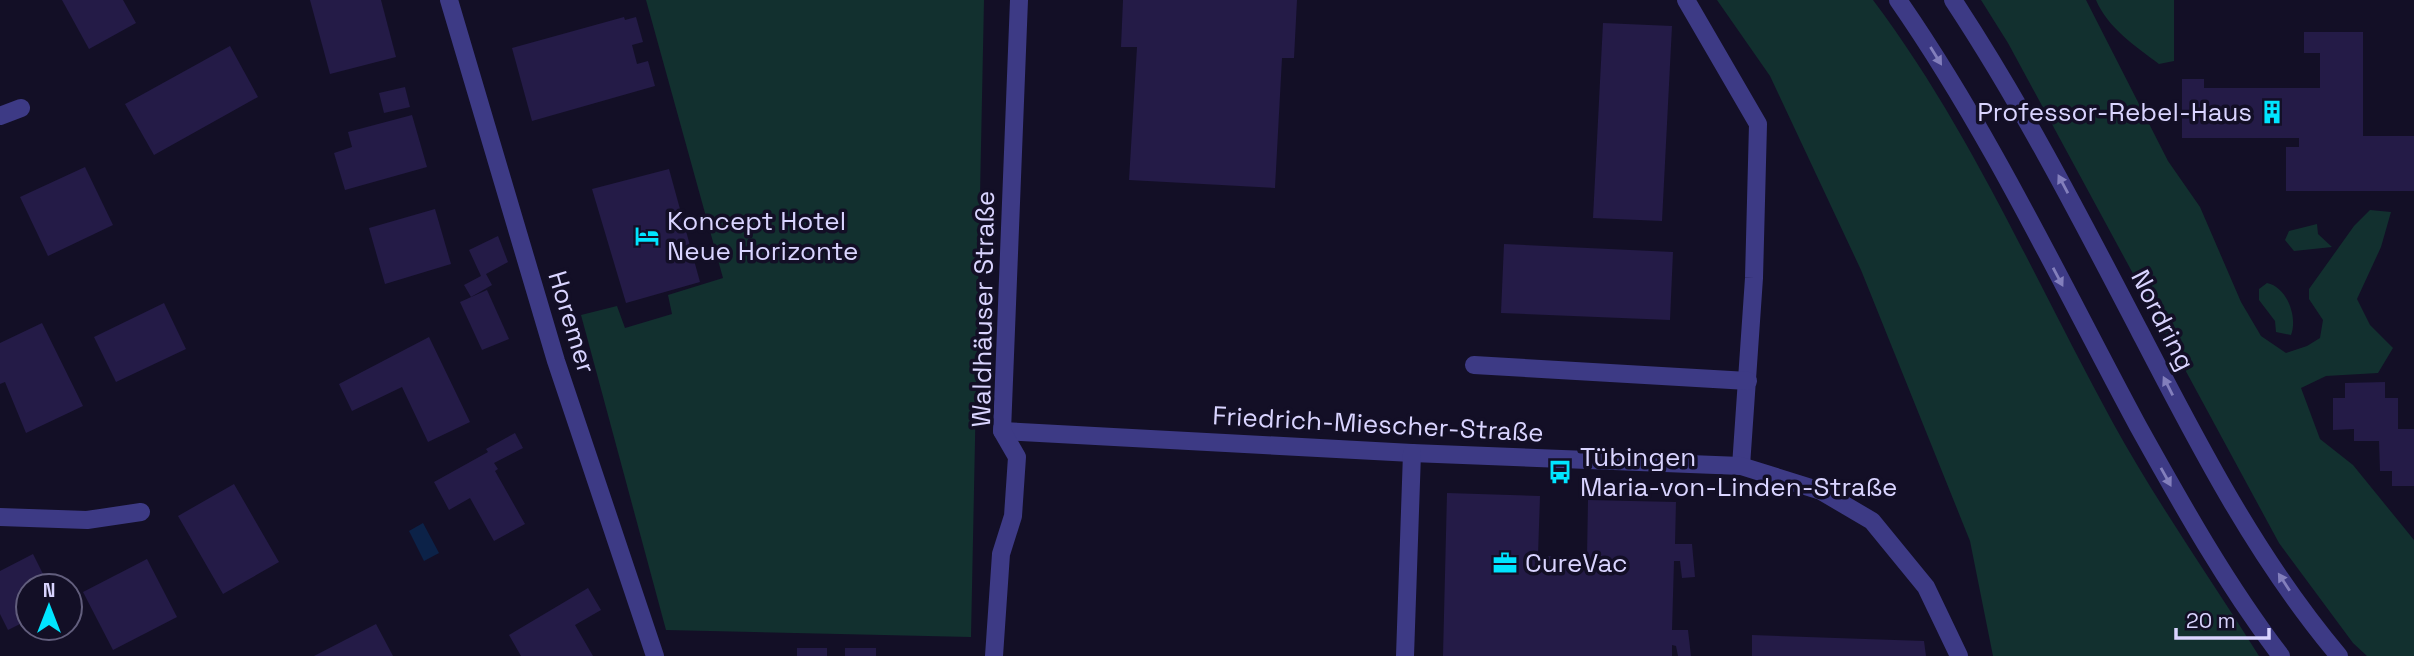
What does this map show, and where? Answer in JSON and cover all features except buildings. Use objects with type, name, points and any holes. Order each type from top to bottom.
[{"type":"street","name":"Horemer","points":[[449,0],[556,361],[655,656]]},
{"type":"street","name":"Waldhäuser Straße","points":[[994,656],[1001,554],[1013,516],[1017,457],[1002,431],[1019,0]]},
{"type":"street","points":[[1686,0],[1758,124],[1754,278],[1741,467]]},
{"type":"street","points":[[1898,0],[1975,121],[2186,513],[2245,608],[2281,656]]},
{"type":"street","name":"Nordring","points":[[1953,0],[1990,55],[2061,179],[2189,426],[2237,511],[2290,592],[2339,656]]},
{"type":"street","points":[[0,116],[21,108]]},
{"type":"street","points":[[1474,365],[1748,381]]},
{"type":"street","name":"Friedrich-Miescher-Straße","points":[[1002,431],[1741,467],[1821,491],[1872,521],[1926,587],[1959,656]]},
{"type":"street","points":[[1405,656],[1412,453]]},
{"type":"street","points":[[0,517],[87,520],[141,512]]},
{"type":"green space","points":[[646,0],[984,0],[971,637],[666,630],[581,315],[617,306],[625,328],[672,314],[668,295],[723,278]]},
{"type":"green space","points":[[1717,0],[1873,0],[1941,101],[2130,453],[2259,656],[1993,656],[1970,541],[1861,270],[1770,76]]},
{"type":"green space","points":[[1981,0],[2086,0],[2168,161],[2200,207],[2241,302],[2261,336],[2286,353],[2320,338],[2323,320],[2309,299],[2309,289],[2354,226],[2370,210],[2391,212],[2381,247],[2357,299],[2370,325],[2393,348],[2378,373],[2326,376],[2301,388],[2320,439],[2353,465],[2414,540],[2414,656],[2367,656],[2353,643],[2279,543],[2008,43]]},
{"type":"green space","points":[[2096,0],[2174,0],[2174,61],[2159,64],[2123,36]]},
{"type":"green space","points":[[2317,224],[2318,234],[2332,247],[2294,251],[2285,240],[2289,231]]},
{"type":"green space","points":[[2267,283],[2280,290],[2289,304],[2293,320],[2291,335],[2276,332],[2275,321],[2259,300],[2259,289]]},
{"type":"water","points":[[423,523],[439,553],[424,561],[409,531]]},
{"type":"place","name":"Professor-Rebel-Haus","points":[[2272,112]]},
{"type":"place","name":"Koncept Hotel Neue Horizonte","points":[[647,236]]},
{"type":"place","name":"Tübingen Maria-von-Linden-Straße","points":[[1560,472]]},
{"type":"place","name":"CureVac","points":[[1505,563]]}]
